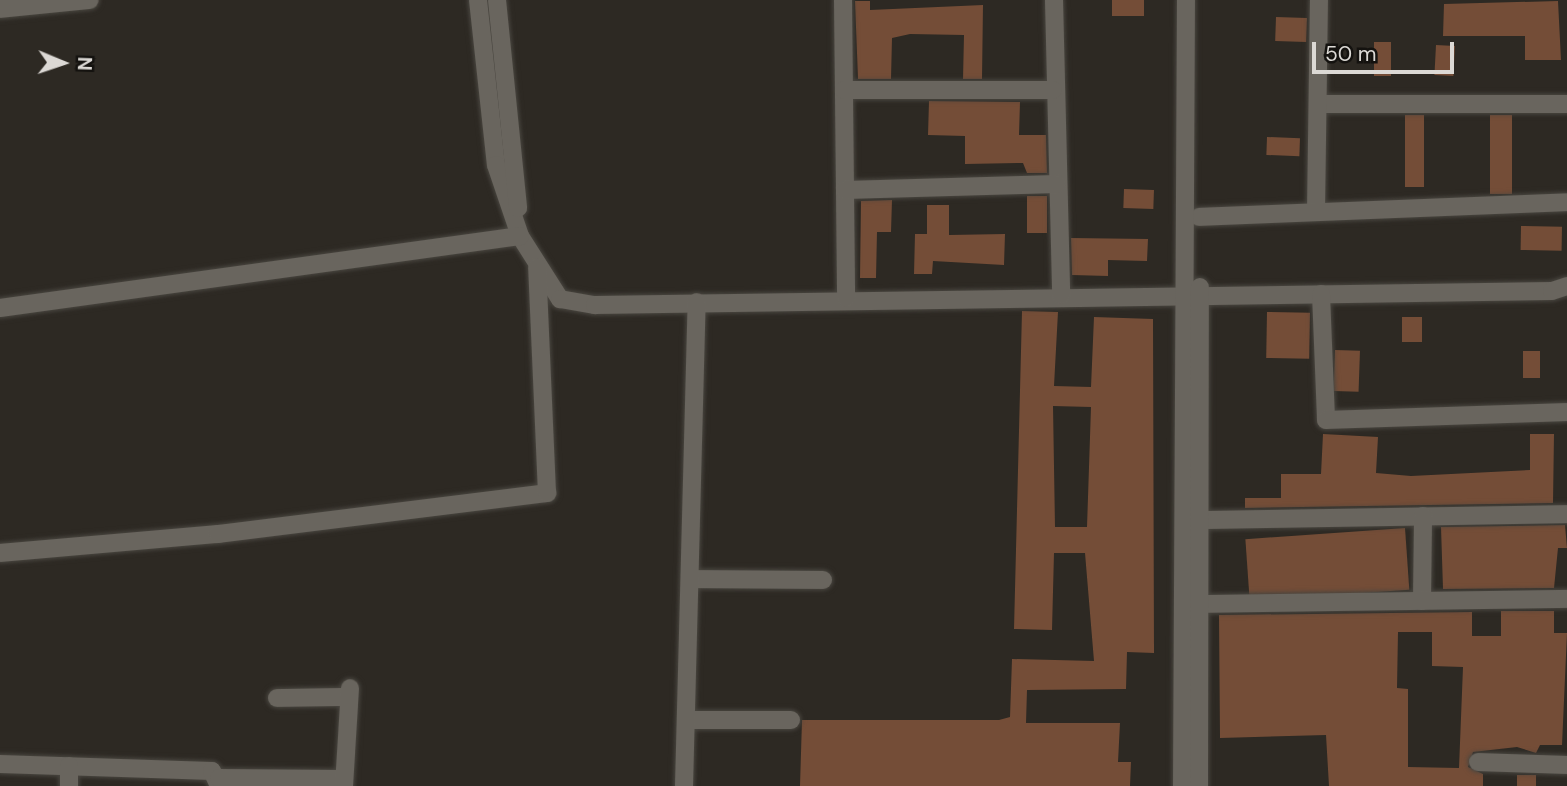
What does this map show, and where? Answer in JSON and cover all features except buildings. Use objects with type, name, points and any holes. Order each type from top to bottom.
[{"type":"street","points":[[0,9],[90,0]]},
{"type":"street","points":[[478,0],[496,165],[520,236],[560,299],[595,305],[1060,295],[1321,295],[1552,291],[1567,285]]},
{"type":"street","points":[[497,0],[515,163],[520,236]]},
{"type":"street","points":[[844,0],[846,298]]},
{"type":"street","points":[[1055,0],[1054,90],[1060,295]]},
{"type":"street","points":[[1186,0],[1199,520],[1199,786]]},
{"type":"street","points":[[1182,786],[1194,296],[1199,217],[1198,0]]},
{"type":"street","points":[[1316,212],[1320,104],[1319,0]]},
{"type":"street","points":[[844,90],[1054,90]]},
{"type":"street","points":[[1320,104],[1567,104]]},
{"type":"street","points":[[845,190],[1057,184]]},
{"type":"street","points":[[1199,217],[1567,202]]},
{"type":"street","points":[[0,308],[520,236]]},
{"type":"street","points":[[0,552],[218,534],[547,493],[537,266]]},
{"type":"street","points":[[1321,295],[1326,419],[1567,412]]},
{"type":"street","points":[[684,786],[697,302]]},
{"type":"street","points":[[1199,520],[1567,514]]},
{"type":"street","points":[[1422,601],[1423,516]]},
{"type":"street","points":[[690,579],[823,580]]},
{"type":"street","points":[[1199,604],[1567,599]]},
{"type":"street","points":[[0,772],[0,764],[69,766],[139,777],[212,771],[219,782],[344,782],[350,693],[278,698]]},
{"type":"street","points":[[686,720],[791,720]]},
{"type":"street","points":[[1478,762],[1567,765]]},
{"type":"street","points":[[69,766],[69,786]]}]
